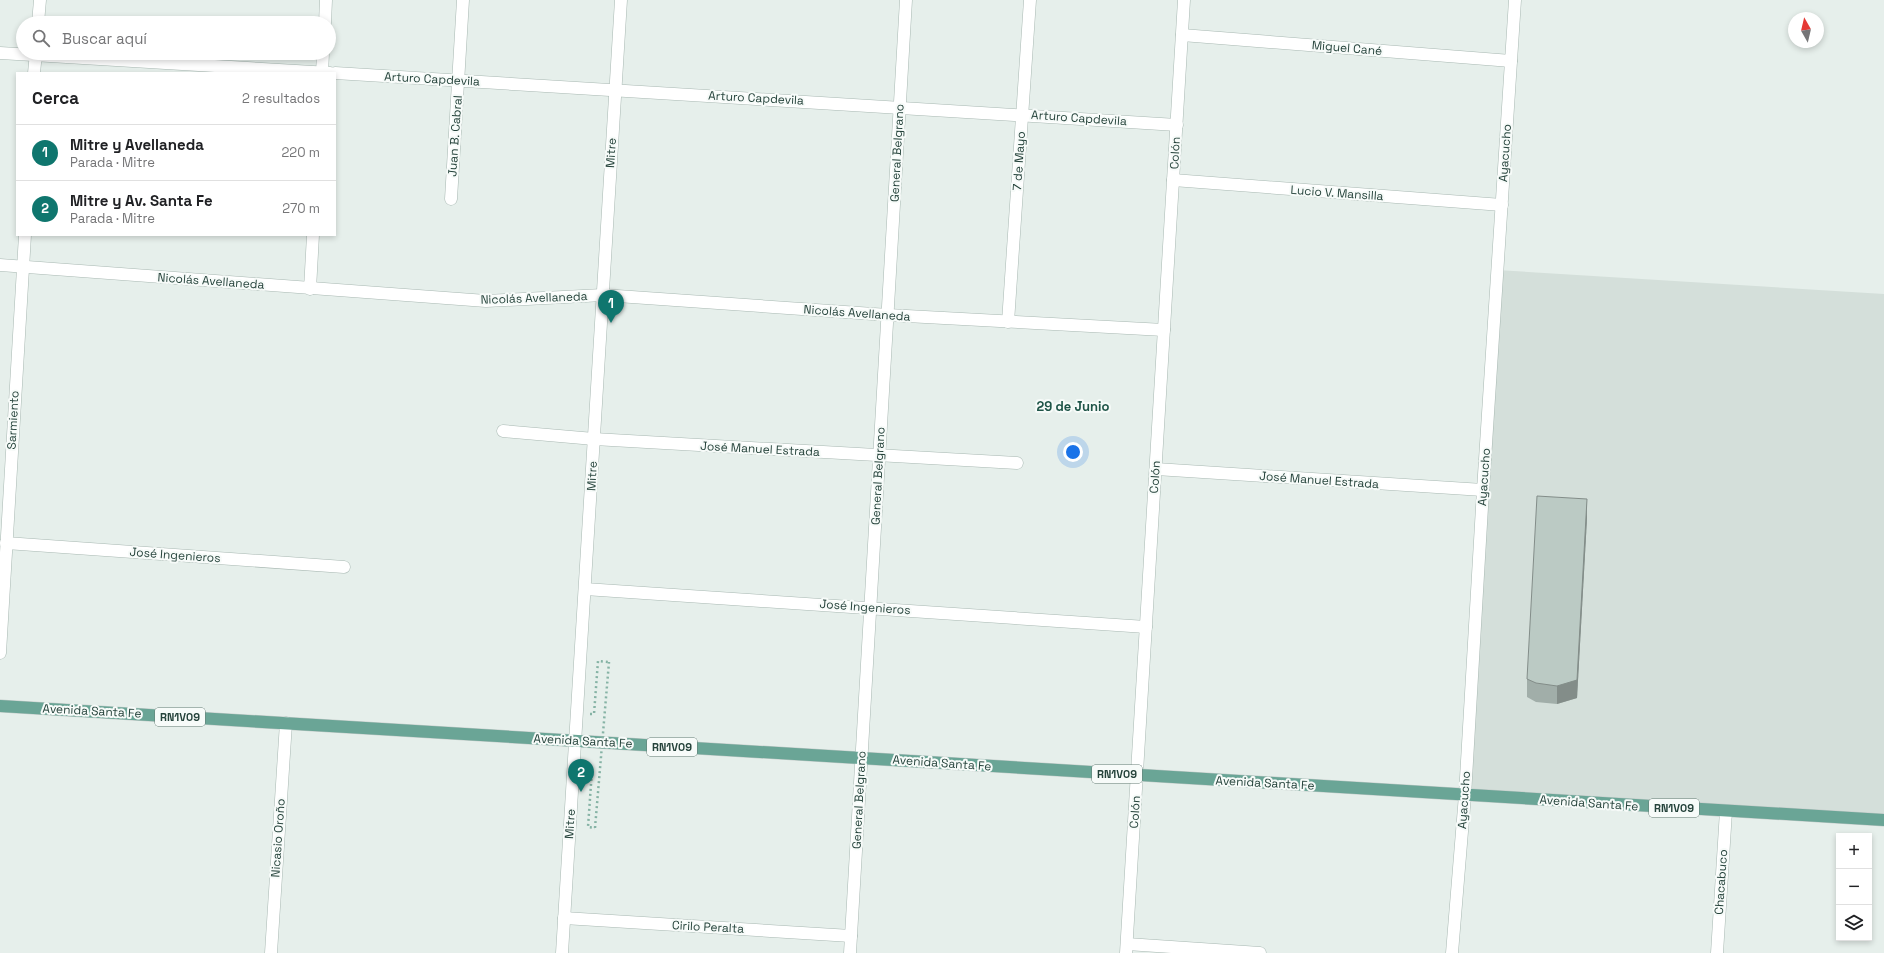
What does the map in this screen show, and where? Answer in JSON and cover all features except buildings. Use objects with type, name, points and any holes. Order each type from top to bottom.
[{"type":"main road","name":"Avenida Santa Fe","points":[[0,706],[1884,820]]},
{"type":"street","points":[[39,16],[40,0]]},
{"type":"street","points":[[325,16],[326,0]]},
{"type":"street","name":"Juan B. Cabral","points":[[451,199],[463,0]]},
{"type":"street","name":"Mitre","points":[[562,953],[621,0]]},
{"type":"street","name":"General Belgrano","points":[[850,953],[906,0]]},
{"type":"street","name":"7 de Mayo","points":[[1008,322],[1030,0]]},
{"type":"street","name":"Colón","points":[[1126,948],[1184,0]]},
{"type":"street","name":"Ayacucho","points":[[1452,953],[1465,795],[1515,0]]},
{"type":"street","name":"Miguel Cané","points":[[1182,35],[1511,61]]},
{"type":"street","points":[[0,53],[16,53]]},
{"type":"street","points":[[34,72],[35,60]]},
{"type":"street","points":[[126,60],[307,72]]},
{"type":"street","points":[[322,72],[323,60]]},
{"type":"street","name":"Arturo Capdevila","points":[[336,73],[1022,114],[1176,125]]},
{"type":"street","name":"Lucio V. Mansilla","points":[[1173,180],[1502,205]]},
{"type":"street","name":"Sarmiento","points":[[0,653],[6,543],[5,471],[25,236]]},
{"type":"street","points":[[310,289],[313,236]]},
{"type":"street","name":"Nicolás Avellaneda","points":[[0,265],[486,301],[603,295],[888,315],[1164,330]]},
{"type":"street","name":"José Manuel Estrada","points":[[503,431],[594,439],[1017,463]]},
{"type":"street","name":"José Manuel Estrada","points":[[1156,469],[1483,490]]},
{"type":"street","name":"José Ingenieros","points":[[6,543],[344,567]]},
{"type":"street","name":"José Ingenieros","points":[[585,589],[1146,627]]},
{"type":"street","name":"Nicasio Oroño","points":[[271,953],[286,723]]},
{"type":"street","name":"Chacabuco","points":[[1717,953],[1726,811]]},
{"type":"street","name":"Cirilo Peralta","points":[[564,918],[851,936]]},
{"type":"street","points":[[1126,948],[1260,953]]},
{"type":"path","points":[[574,771],[592,770],[588,827],[595,828],[608,662],[598,661],[594,714],[577,714]]},
{"type":"shaded area","points":[[1497,270],[1884,294],[1884,820],[1465,795]]},
{"type":"place","name":"Mitre y Avellaneda","points":[[611,323]]},
{"type":"place","name":"Mitre y Av. Santa Fe","points":[[581,792]]},
{"type":"district","name":"29 de Junio","points":[[1073,406]]}]
